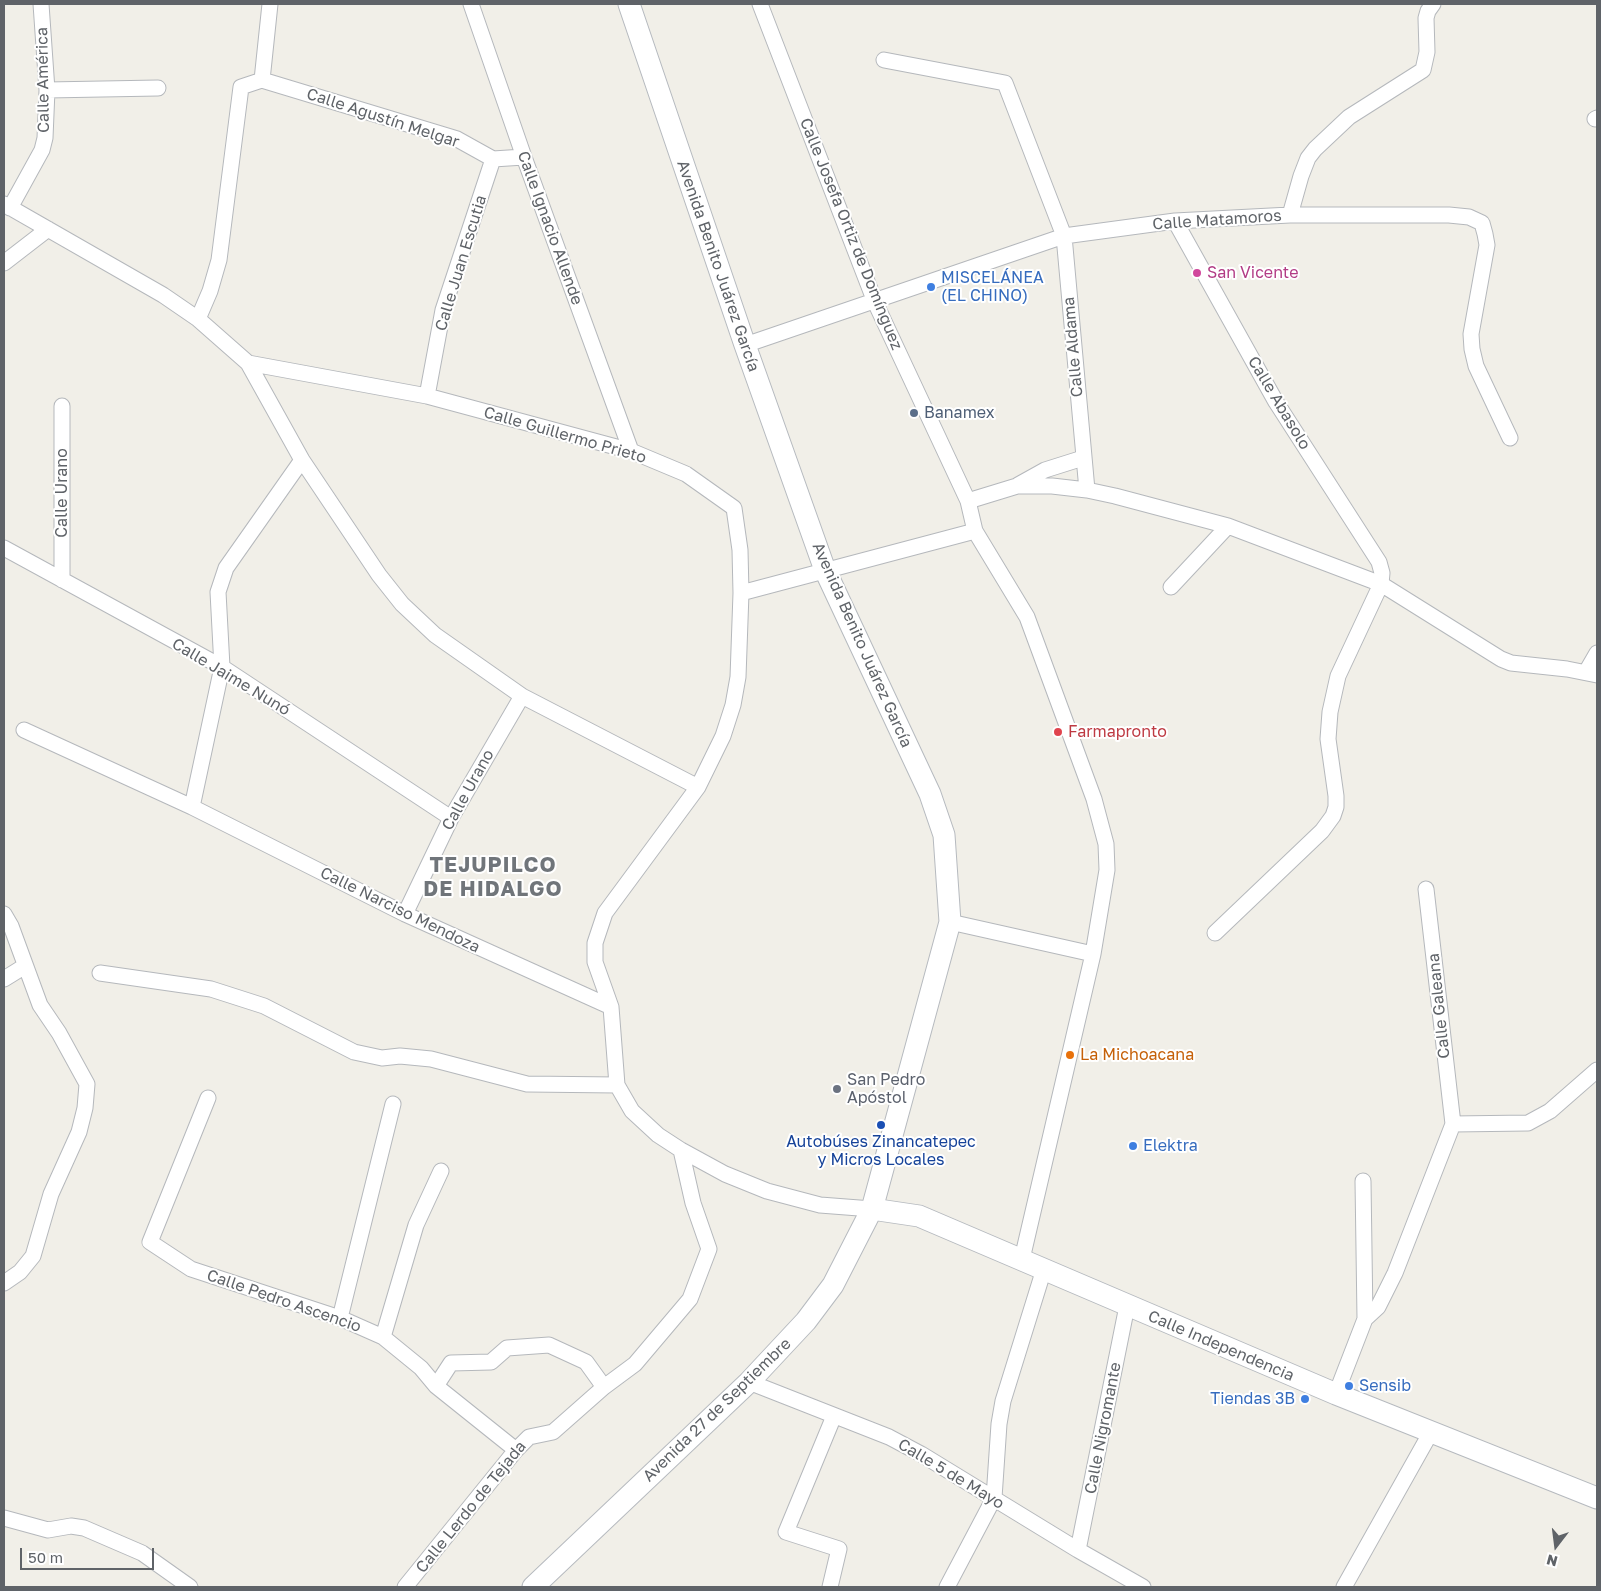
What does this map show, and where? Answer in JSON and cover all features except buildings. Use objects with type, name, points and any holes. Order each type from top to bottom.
[{"type":"main road","name":"Avenida Benito Juárez García","points":[[629,4],[745,345],[825,570],[930,794],[944,835],[950,922],[872,1209]]},
{"type":"main road","name":"Calle Independencia","points":[[872,1209],[919,1216],[1336,1394],[1597,1498]]},
{"type":"main road","name":"Avenida 27 de Septiembre","points":[[534,1587],[748,1382],[806,1322],[833,1285],[872,1209]]},
{"type":"street","name":"Calle América","points":[[7,206],[42,150],[45,138],[47,90],[41,4]]},
{"type":"street","points":[[198,319],[210,291],[219,260],[241,87],[262,80],[270,4]]},
{"type":"street","name":"Calle Ignacio Allende","points":[[471,4],[524,158],[630,451]]},
{"type":"street","name":"Calle Josefa Ortiz de Domínguez","points":[[760,4],[874,302],[968,501],[975,531],[1027,617],[1094,799],[1106,844],[1107,870],[1093,954],[1022,1259]]},
{"type":"street","points":[[1290,215],[1301,176],[1308,158],[1315,149],[1349,117],[1423,70],[1428,52],[1426,18],[1433,4]]},
{"type":"street","name":"Calle Aldama","points":[[884,60],[1005,83],[1064,236],[1087,490]]},
{"type":"street","name":"Calle Agustín Melgar","points":[[262,80],[457,139],[493,159]]},
{"type":"street","points":[[47,90],[158,88]]},
{"type":"street","points":[[493,159],[524,158]]},
{"type":"street","name":"Calle Juan Escutia","points":[[427,396],[443,310],[493,159]]},
{"type":"street","points":[[7,206],[163,296],[198,319],[248,363],[302,460],[379,575],[402,604],[435,635],[522,696],[698,787]]},
{"type":"street","name":"Calle Matamoros","points":[[745,345],[1064,236],[1176,221],[1290,215],[1449,215],[1470,217],[1482,223],[1487,245],[1471,334],[1472,349],[1476,366],[1510,438]]},
{"type":"street","name":"Calle Abasolo","points":[[1176,221],[1276,402],[1379,562],[1382,573],[1381,584]]},
{"type":"street","points":[[4,263],[48,229]]},
{"type":"street","name":"Calle Guillermo Prieto","points":[[248,363],[427,396],[630,451],[686,474],[734,508],[740,550],[741,593],[738,677],[733,705],[723,736],[698,787],[605,912],[594,943],[595,962],[610,1007],[617,1085]]},
{"type":"street","name":"Calle Urano","points":[[62,406],[62,580]]},
{"type":"street","points":[[968,501],[1017,486],[1044,470],[1083,458]]},
{"type":"street","points":[[192,807],[222,667],[218,592],[226,568],[302,460]]},
{"type":"street","points":[[1017,486],[1052,486],[1087,490],[1228,526],[1381,584],[1501,659],[1511,663],[1592,673],[1597,653]]},
{"type":"street","points":[[1171,587],[1228,526]]},
{"type":"street","points":[[741,593],[975,531]]},
{"type":"street","name":"Calle Jaime Nunó","points":[[4,548],[222,667],[451,818]]},
{"type":"street","points":[[1214,933],[1322,831],[1333,816],[1336,807],[1336,796],[1328,739],[1330,712],[1338,676],[1381,584]]},
{"type":"street","name":"Calle Urano","points":[[405,914],[451,818],[522,696]]},
{"type":"street","name":"Calle Narciso Mendoza","points":[[24,730],[192,807],[405,914],[610,1007]]},
{"type":"street","name":"Calle Galeana","points":[[1426,889],[1453,1124]]},
{"type":"street","points":[[4,914],[11,926],[40,1005],[59,1033],[88,1084],[79,1132],[51,1194],[33,1256],[20,1272],[4,1283]]},
{"type":"street","points":[[950,922],[1093,954]]},
{"type":"street","points":[[4,979],[25,966]]},
{"type":"street","points":[[100,973],[212,989],[264,1006],[354,1052],[382,1058],[400,1056],[431,1060],[527,1084],[617,1085],[632,1111],[658,1135],[725,1174],[767,1191],[820,1205],[872,1209]]},
{"type":"street","points":[[1365,1319],[1378,1307],[1395,1273],[1453,1124],[1528,1124],[1550,1111],[1597,1070]]},
{"type":"street","name":"Calle Pedro Ascencio","points":[[208,1098],[150,1242],[191,1269],[340,1318],[383,1337],[422,1368],[436,1386],[516,1450]]},
{"type":"street","points":[[340,1318],[394,1104]]},
{"type":"street","name":"Calle Lerdo de Tejada","points":[[406,1587],[516,1450],[529,1437],[553,1432],[635,1364],[690,1299],[709,1249],[693,1203],[681,1150]]},
{"type":"street","points":[[383,1337],[416,1225],[441,1171]]},
{"type":"street","points":[[1336,1394],[1365,1319],[1363,1181]]},
{"type":"street","points":[[947,1587],[994,1498],[999,1424],[1003,1401],[1044,1269]]},
{"type":"street","name":"Calle Nigromante","points":[[1078,1550],[1127,1306]]},
{"type":"street","points":[[436,1386],[451,1363],[491,1362],[507,1348],[549,1345],[586,1362],[604,1388]]},
{"type":"street","name":"Calle 5 de Mayo","points":[[748,1382],[889,1437],[921,1454],[1078,1550],[1143,1587]]},
{"type":"street","points":[[830,1587],[839,1548],[786,1532],[834,1416]]},
{"type":"street","points":[[1344,1587],[1431,1432]]},
{"type":"street","points":[[4,1518],[48,1530],[71,1526],[84,1528],[142,1553],[190,1587]]},
{"type":"place","name":"San Vicente","points":[[1197,273]]},
{"type":"place","name":"MISCELÁNEA (EL CHINO)","points":[[931,287]]},
{"type":"place","name":"Banamex","points":[[914,413]]},
{"type":"place","name":"Farmapronto","points":[[1058,732]]},
{"type":"place","name":"La Michoacana","points":[[1070,1055]]},
{"type":"place","name":"San Pedro Apóstol","points":[[837,1089]]},
{"type":"place","name":"Autobúses Zinancatepec y Micros Locales","points":[[881,1125]]},
{"type":"place","name":"Elektra","points":[[1133,1146]]},
{"type":"place","name":"Sensib","points":[[1349,1386]]},
{"type":"place","name":"Tiendas 3B","points":[[1305,1399]]},
{"type":"district","name":"TEJUPILCO DE HIDALGO","points":[[493,877]]}]
